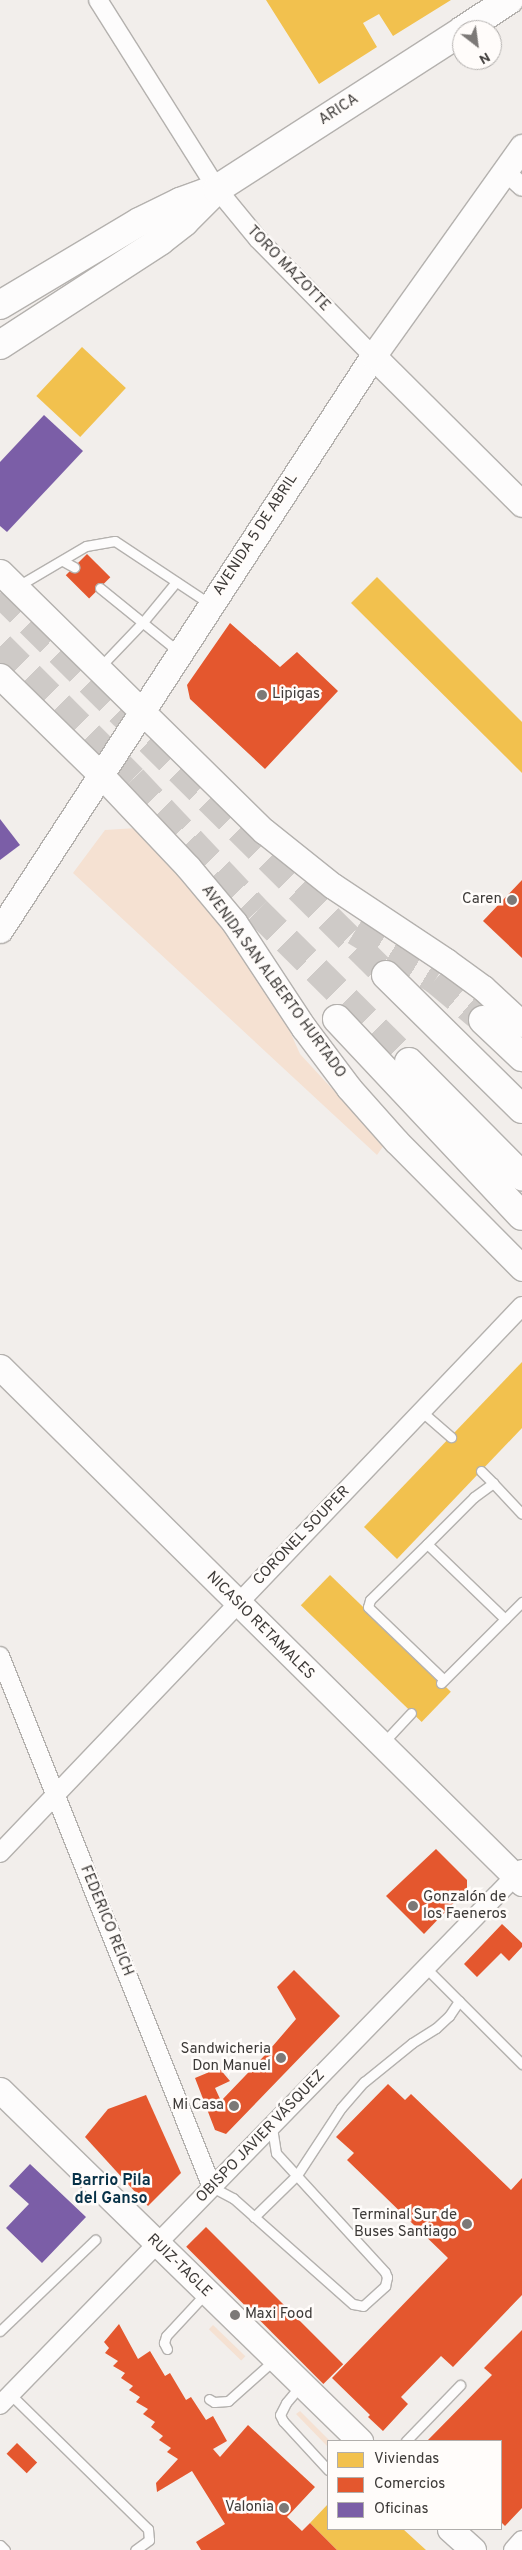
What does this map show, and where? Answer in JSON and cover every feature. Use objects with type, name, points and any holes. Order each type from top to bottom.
[{"type":"main road","name":"ARICA","points":[[478,20],[509,0]]},
{"type":"main road","name":"ARICA","points":[[0,345],[160,241],[184,222],[217,189],[452,36]]},
{"type":"main road","name":"ARICA","points":[[0,305],[139,222],[180,202],[217,189]]},
{"type":"main road","points":[[386,975],[522,1109]]},
{"type":"main road","points":[[337,1019],[522,1216]]},
{"type":"main road","points":[[482,1020],[522,1057]]},
{"type":"main road","points":[[409,1062],[522,1176]]},
{"type":"street","name":"TORO MAZOTTE","points":[[98,0],[217,189],[258,239],[522,504]]},
{"type":"street","name":"AVENIDA 5 DE ABRIL","points":[[0,930],[101,775],[140,711],[373,356],[513,179],[522,147]]},
{"type":"street","points":[[8,579],[223,792],[297,859],[333,886],[446,960],[519,1015]]},
{"type":"street","name":"AVENIDA SAN ALBERTO HURTADO","points":[[0,676],[101,775],[209,890],[234,922],[315,1044],[349,1088],[396,1141],[522,1268]]},
{"type":"street","name":"CORONEL SOUPER","points":[[0,1853],[522,1306]]},
{"type":"street","name":"NICASIO RETAMALES","points":[[0,1367],[382,1745],[520,1876]]},
{"type":"street","name":"FEDERICO REICH","points":[[0,1656],[212,2187]]},
{"type":"street","name":"OBISPO JAVIER VÁSQUEZ","points":[[5,2400],[426,1968],[520,1876]]},
{"type":"street","name":"RUIZ-TAGLE","points":[[0,2090],[206,2293],[359,2440]]},
{"type":"street","points":[[451,2530],[473,2550]]},
{"type":"street","points":[[513,2550],[522,2540]]},
{"type":"lane","points":[[8,579],[63,561],[86,546],[115,541],[210,605]]},
{"type":"lane","points":[[63,561],[74,567]]},
{"type":"lane","points":[[98,669],[143,622],[176,582]]},
{"type":"lane","points":[[100,588],[179,652]]},
{"type":"lane","points":[[422,1411],[451,1437]]},
{"type":"lane","points":[[481,1471],[522,1514]]},
{"type":"lane","points":[[493,1483],[474,1497],[370,1600],[368,1606],[443,1682],[522,1602]]},
{"type":"lane","points":[[427,1544],[505,1619]]},
{"type":"lane","points":[[382,1745],[410,1713]]},
{"type":"lane","points":[[426,1968],[522,2064]]},
{"type":"lane","points":[[254,2217],[297,2175],[341,2108],[364,2082],[412,2043],[436,2028],[449,2016],[458,2001]]},
{"type":"lane","points":[[212,2187],[233,2198],[353,2304],[363,2306],[373,2298],[387,2282],[385,2272],[276,2153],[272,2126]]},
{"type":"lane","points":[[0,2331],[94,2240]]},
{"type":"lane","points":[[167,2349],[164,2343],[166,2336],[206,2293]]},
{"type":"lane","points":[[209,2399],[214,2402],[228,2401],[275,2360]]},
{"type":"lane","points":[[301,2385],[286,2403],[280,2415],[283,2421],[327,2469]]},
{"type":"lane","points":[[407,2440],[460,2385]]},
{"type":"lane","points":[[5,2400],[148,2529],[149,2540],[135,2550]]},
{"type":"lane","points":[[0,2545],[5,2550]]},
{"type":"shaded area","points":[[137,828],[220,923],[280,1009],[300,1054],[384,1145],[377,1155],[73,873],[105,830]]},
{"type":"shaded area","points":[[213,2325],[245,2356],[241,2361],[209,2329]]},
{"type":"shaded area","points":[[300,2411],[329,2440],[327,2440],[327,2446],[296,2414]]},
{"type":"building: Viviendas","points":[[266,0],[451,0],[393,36],[379,14],[363,23],[377,47],[319,84]]},
{"type":"building: Viviendas","points":[[82,347],[126,388],[80,437],[36,396]]},
{"type":"building: Viviendas","points":[[377,577],[522,722],[522,773],[351,603]]},
{"type":"building: Viviendas","points":[[522,1362],[522,1428],[397,1559],[364,1527]]},
{"type":"building: Viviendas","points":[[330,1575],[451,1692],[422,1722],[301,1605]]},
{"type":"building: Viviendas","points":[[327,2505],[327,2530],[404,2530],[426,2550],[337,2550],[310,2523]]},
{"type":"building: Comercios","points":[[87,554],[110,577],[89,599],[66,575]]},
{"type":"building: Comercios","name":"Lipigas","points":[[230,623],[280,667],[297,652],[338,691],[265,769],[190,699],[187,685]]},
{"type":"building: Comercios","name":"Caren","points":[[522,880],[522,958],[483,921]]},
{"type":"building: Comercios","points":[[436,1849],[467,1880],[467,1889],[424,1934],[386,1896]]},
{"type":"building: Comercios","points":[[502,1924],[522,1943],[522,1947],[509,1961],[501,1953],[477,1977],[464,1964]]},
{"type":"building: Comercios","points":[[294,1970],[340,2016],[226,2134],[215,2130],[195,2078],[219,2068],[230,2081],[215,2088],[221,2101],[265,2055],[296,2019],[277,1987]]},
{"type":"building: Comercios","name":"Terminal Sur de Buses Santiago","points":[[388,2084],[405,2100],[411,2094],[511,2190],[522,2178],[522,2295],[453,2367],[441,2356],[401,2397],[408,2404],[383,2431],[368,2417],[370,2415],[332,2378],[448,2258],[347,2160],[354,2153],[336,2137]]},
{"type":"building: Comercios","points":[[146,2095],[181,2173],[148,2206],[85,2137],[108,2109]]},
{"type":"building: Comercios","points":[[206,2227],[343,2364],[323,2384],[186,2247]]},
{"type":"building: Comercios","points":[[119,2324],[138,2359],[150,2351],[165,2376],[170,2373],[186,2400],[191,2397],[206,2420],[213,2416],[227,2441],[213,2449],[220,2457],[248,2425],[315,2487],[287,2517],[302,2531],[310,2523],[337,2550],[201,2550],[196,2542],[225,2524],[192,2471],[157,2492],[156,2483],[178,2459],[167,2452],[171,2448],[159,2440],[163,2436],[151,2427],[155,2422],[143,2414],[148,2409],[136,2402],[140,2397],[129,2390],[133,2386],[121,2378],[125,2373],[113,2366],[118,2361],[105,2353],[109,2348],[104,2342]]},
{"type":"building: Comercios","points":[[522,2330],[522,2508],[505,2526],[502,2523],[502,2440],[428,2440],[492,2375],[484,2368]]},
{"type":"building: Comercios","points":[[17,2443],[37,2462],[27,2473],[7,2454]]},
{"type":"building: Oficinas","points":[[44,415],[83,451],[7,532],[0,526],[0,462]]},
{"type":"building: Oficinas","points":[[0,819],[20,845],[0,860]]},
{"type":"building: Oficinas","points":[[30,2164],[86,2217],[42,2263],[6,2228],[29,2204],[9,2186]]},
{"type":"tunnel","points":[[0,593],[386,975]]},
{"type":"tunnel","points":[[0,646],[133,779],[257,911],[409,1062]]},
{"type":"tunnel","points":[[355,931],[435,980],[483,1020]]},
{"type":"place","name":"Lipigas","points":[[262,695]]},
{"type":"place","name":"Caren","points":[[512,900]]},
{"type":"place","name":"Gonzalón de los Faeneros","points":[[413,1906]]},
{"type":"place","name":"Sandwicheria Don Manuel","points":[[281,2058]]},
{"type":"place","name":"Mi Casa","points":[[234,2106]]},
{"type":"place","name":"Terminal Sur de Buses Santiago","points":[[467,2224]]},
{"type":"place","name":"Maxi Food","points":[[235,2315]]},
{"type":"place","name":"Valonia","points":[[284,2508]]},
{"type":"district","name":"Barrio Pila del Ganso","points":[[111,2190]]}]
